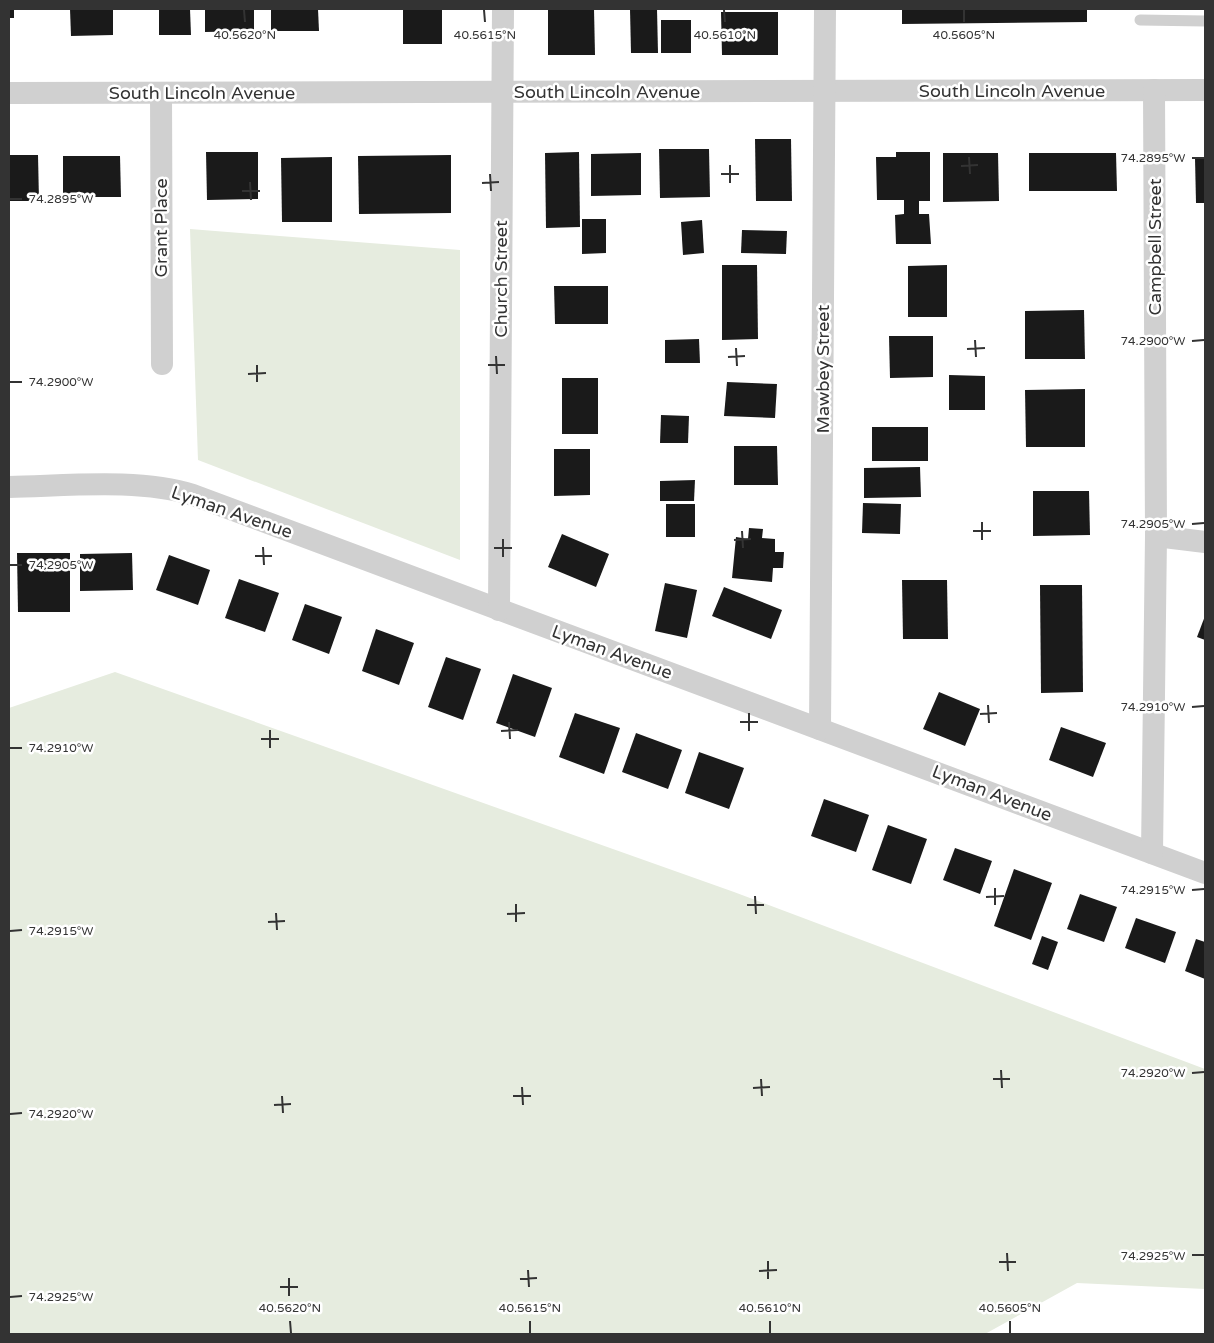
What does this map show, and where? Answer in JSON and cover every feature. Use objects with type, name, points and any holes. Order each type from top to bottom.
[{"type":"street","name":"Church Street","points":[[498,610],[503,9]]},
{"type":"street","name":"Mawbey Street","points":[[820,729],[826,9]]},
{"type":"street","name":"Campbell Street","points":[[1152,853],[1156,536],[1154,90]]},
{"type":"street","name":"South Lincoln Avenue","points":[[9,93],[1205,90]]},
{"type":"street","name":"Grant Place","points":[[161,93],[162,364]]},
{"type":"street","name":"Lyman Avenue","points":[[9,487],[144,486],[177,490],[1205,873]]},
{"type":"street","points":[[1156,536],[1205,542]]},
{"type":"lane","points":[[1140,20],[1205,21]]},
{"type":"shaded area","points":[[190,229],[460,250],[460,560],[198,460]]},
{"type":"shaded area","points":[[115,672],[734,892],[1205,1069],[1205,1289],[1077,1283],[985,1334],[9,1334],[9,708]]},
{"type":"building","points":[[9,9],[14,9],[14,18],[9,18]]},
{"type":"building","points":[[70,9],[113,9],[113,35],[71,36]]},
{"type":"building","points":[[159,9],[190,9],[191,35],[159,35]]},
{"type":"building","points":[[205,9],[254,9],[254,31],[205,32]]},
{"type":"building","points":[[271,9],[318,9],[319,31],[271,31]]},
{"type":"building","points":[[403,9],[442,9],[442,44],[403,44]]},
{"type":"building","points":[[548,9],[594,9],[595,55],[548,55]]},
{"type":"building","points":[[630,9],[657,9],[658,53],[631,53]]},
{"type":"building","points":[[902,9],[1087,9],[1087,22],[902,24]]},
{"type":"building","points":[[721,12],[778,12],[778,55],[722,55]]},
{"type":"building","points":[[661,20],[691,20],[691,53],[661,53]]},
{"type":"building","points":[[755,139],[791,139],[792,201],[756,201]]},
{"type":"building","points":[[659,149],[709,149],[710,197],[660,198]]},
{"type":"building","points":[[206,152],[258,152],[258,199],[207,200]]},
{"type":"building","points":[[579,152],[580,227],[546,228],[545,153]]},
{"type":"building","points":[[896,152],[930,152],[930,201],[919,201],[919,214],[929,214],[931,244],[896,244],[895,215],[904,214],[904,200],[877,200],[876,157],[896,157]]},
{"type":"building","points":[[641,153],[641,195],[591,196],[591,154]]},
{"type":"building","points":[[943,153],[998,153],[999,201],[943,202]]},
{"type":"building","points":[[1029,153],[1116,153],[1117,191],[1029,191]]},
{"type":"building","points":[[9,155],[38,155],[39,201],[9,201]]},
{"type":"building","points":[[451,155],[451,213],[359,214],[358,156]]},
{"type":"building","points":[[63,156],[120,156],[121,197],[63,197]]},
{"type":"building","points":[[332,157],[332,222],[282,222],[281,158]]},
{"type":"building","points":[[1195,158],[1205,158],[1205,203],[1196,203]]},
{"type":"building","points":[[582,219],[606,219],[606,253],[582,254]]},
{"type":"building","points":[[702,220],[704,253],[683,255],[681,222]]},
{"type":"building","points":[[742,230],[787,231],[786,254],[741,253]]},
{"type":"building","points":[[722,265],[757,265],[758,339],[722,340]]},
{"type":"building","points":[[947,265],[947,317],[908,317],[908,266]]},
{"type":"building","points":[[554,286],[608,286],[608,324],[555,324]]},
{"type":"building","points":[[1084,310],[1085,359],[1025,359],[1025,311]]},
{"type":"building","points":[[889,336],[933,336],[933,377],[890,378]]},
{"type":"building","points":[[699,339],[700,363],[665,363],[665,340]]},
{"type":"building","points":[[949,375],[985,376],[985,410],[949,410]]},
{"type":"building","points":[[562,378],[598,378],[598,434],[562,434]]},
{"type":"building","points":[[727,382],[777,384],[775,418],[724,416]]},
{"type":"building","points":[[1085,389],[1085,447],[1026,447],[1025,390]]},
{"type":"building","points":[[661,415],[689,416],[688,443],[660,443]]},
{"type":"building","points":[[872,427],[928,427],[928,461],[872,461]]},
{"type":"building","points":[[734,446],[777,446],[778,485],[734,485]]},
{"type":"building","points":[[554,449],[590,449],[590,495],[554,496]]},
{"type":"building","points":[[920,467],[921,497],[864,498],[864,468]]},
{"type":"building","points":[[695,480],[694,501],[660,501],[660,481]]},
{"type":"building","points":[[1033,491],[1089,491],[1090,535],[1033,536]]},
{"type":"building","points":[[863,503],[901,504],[900,534],[862,533]]},
{"type":"building","points":[[666,504],[695,504],[695,537],[666,537]]},
{"type":"building","points":[[749,528],[763,529],[762,538],[775,539],[775,552],[784,552],[783,568],[773,568],[772,582],[732,578],[736,537],[748,539]]},
{"type":"building","points":[[562,534],[609,554],[596,587],[548,567]]},
{"type":"building","points":[[17,553],[70,553],[70,612],[18,612]]},
{"type":"building","points":[[132,553],[133,590],[80,591],[80,554]]},
{"type":"building","points":[[169,555],[210,570],[198,605],[156,590]]},
{"type":"building","points":[[239,579],[279,593],[265,632],[225,618]]},
{"type":"building","points":[[902,580],[947,580],[948,639],[903,639]]},
{"type":"building","points":[[665,583],[697,590],[687,638],[655,631]]},
{"type":"building","points":[[1040,585],[1082,585],[1083,692],[1041,693]]},
{"type":"building","points":[[724,587],[782,610],[771,639],[712,616]]},
{"type":"building","points":[[305,604],[342,617],[329,654],[292,640]]},
{"type":"building","points":[[1205,616],[1205,640],[1197,637]]},
{"type":"building","points":[[376,629],[414,643],[399,685],[362,671]]},
{"type":"building","points":[[446,657],[481,669],[463,720],[428,707]]},
{"type":"building","points":[[513,674],[552,688],[535,737],[496,723]]},
{"type":"building","points":[[939,692],[980,709],[965,746],[923,729]]},
{"type":"building","points":[[575,713],[620,728],[604,774],[559,757]]},
{"type":"building","points":[[1061,727],[1106,743],[1093,777],[1049,760]]},
{"type":"building","points":[[636,733],[682,750],[668,789],[622,772]]},
{"type":"building","points":[[699,752],[744,768],[729,809],[685,793]]},
{"type":"building","points":[[824,799],[869,815],[856,852],[811,836]]},
{"type":"building","points":[[888,825],[927,839],[911,884],[872,870]]},
{"type":"building","points":[[955,848],[992,861],[980,894],[943,880]]},
{"type":"building","points":[[1014,869],[1052,883],[1031,940],[994,926]]},
{"type":"building","points":[[1080,894],[1117,907],[1104,942],[1067,929]]},
{"type":"building","points":[[1136,918],[1176,932],[1165,963],[1125,948]]},
{"type":"building","points":[[1042,936],[1058,942],[1048,970],[1032,964]]},
{"type":"building","points":[[1196,939],[1205,942],[1205,979],[1185,971]]}]
